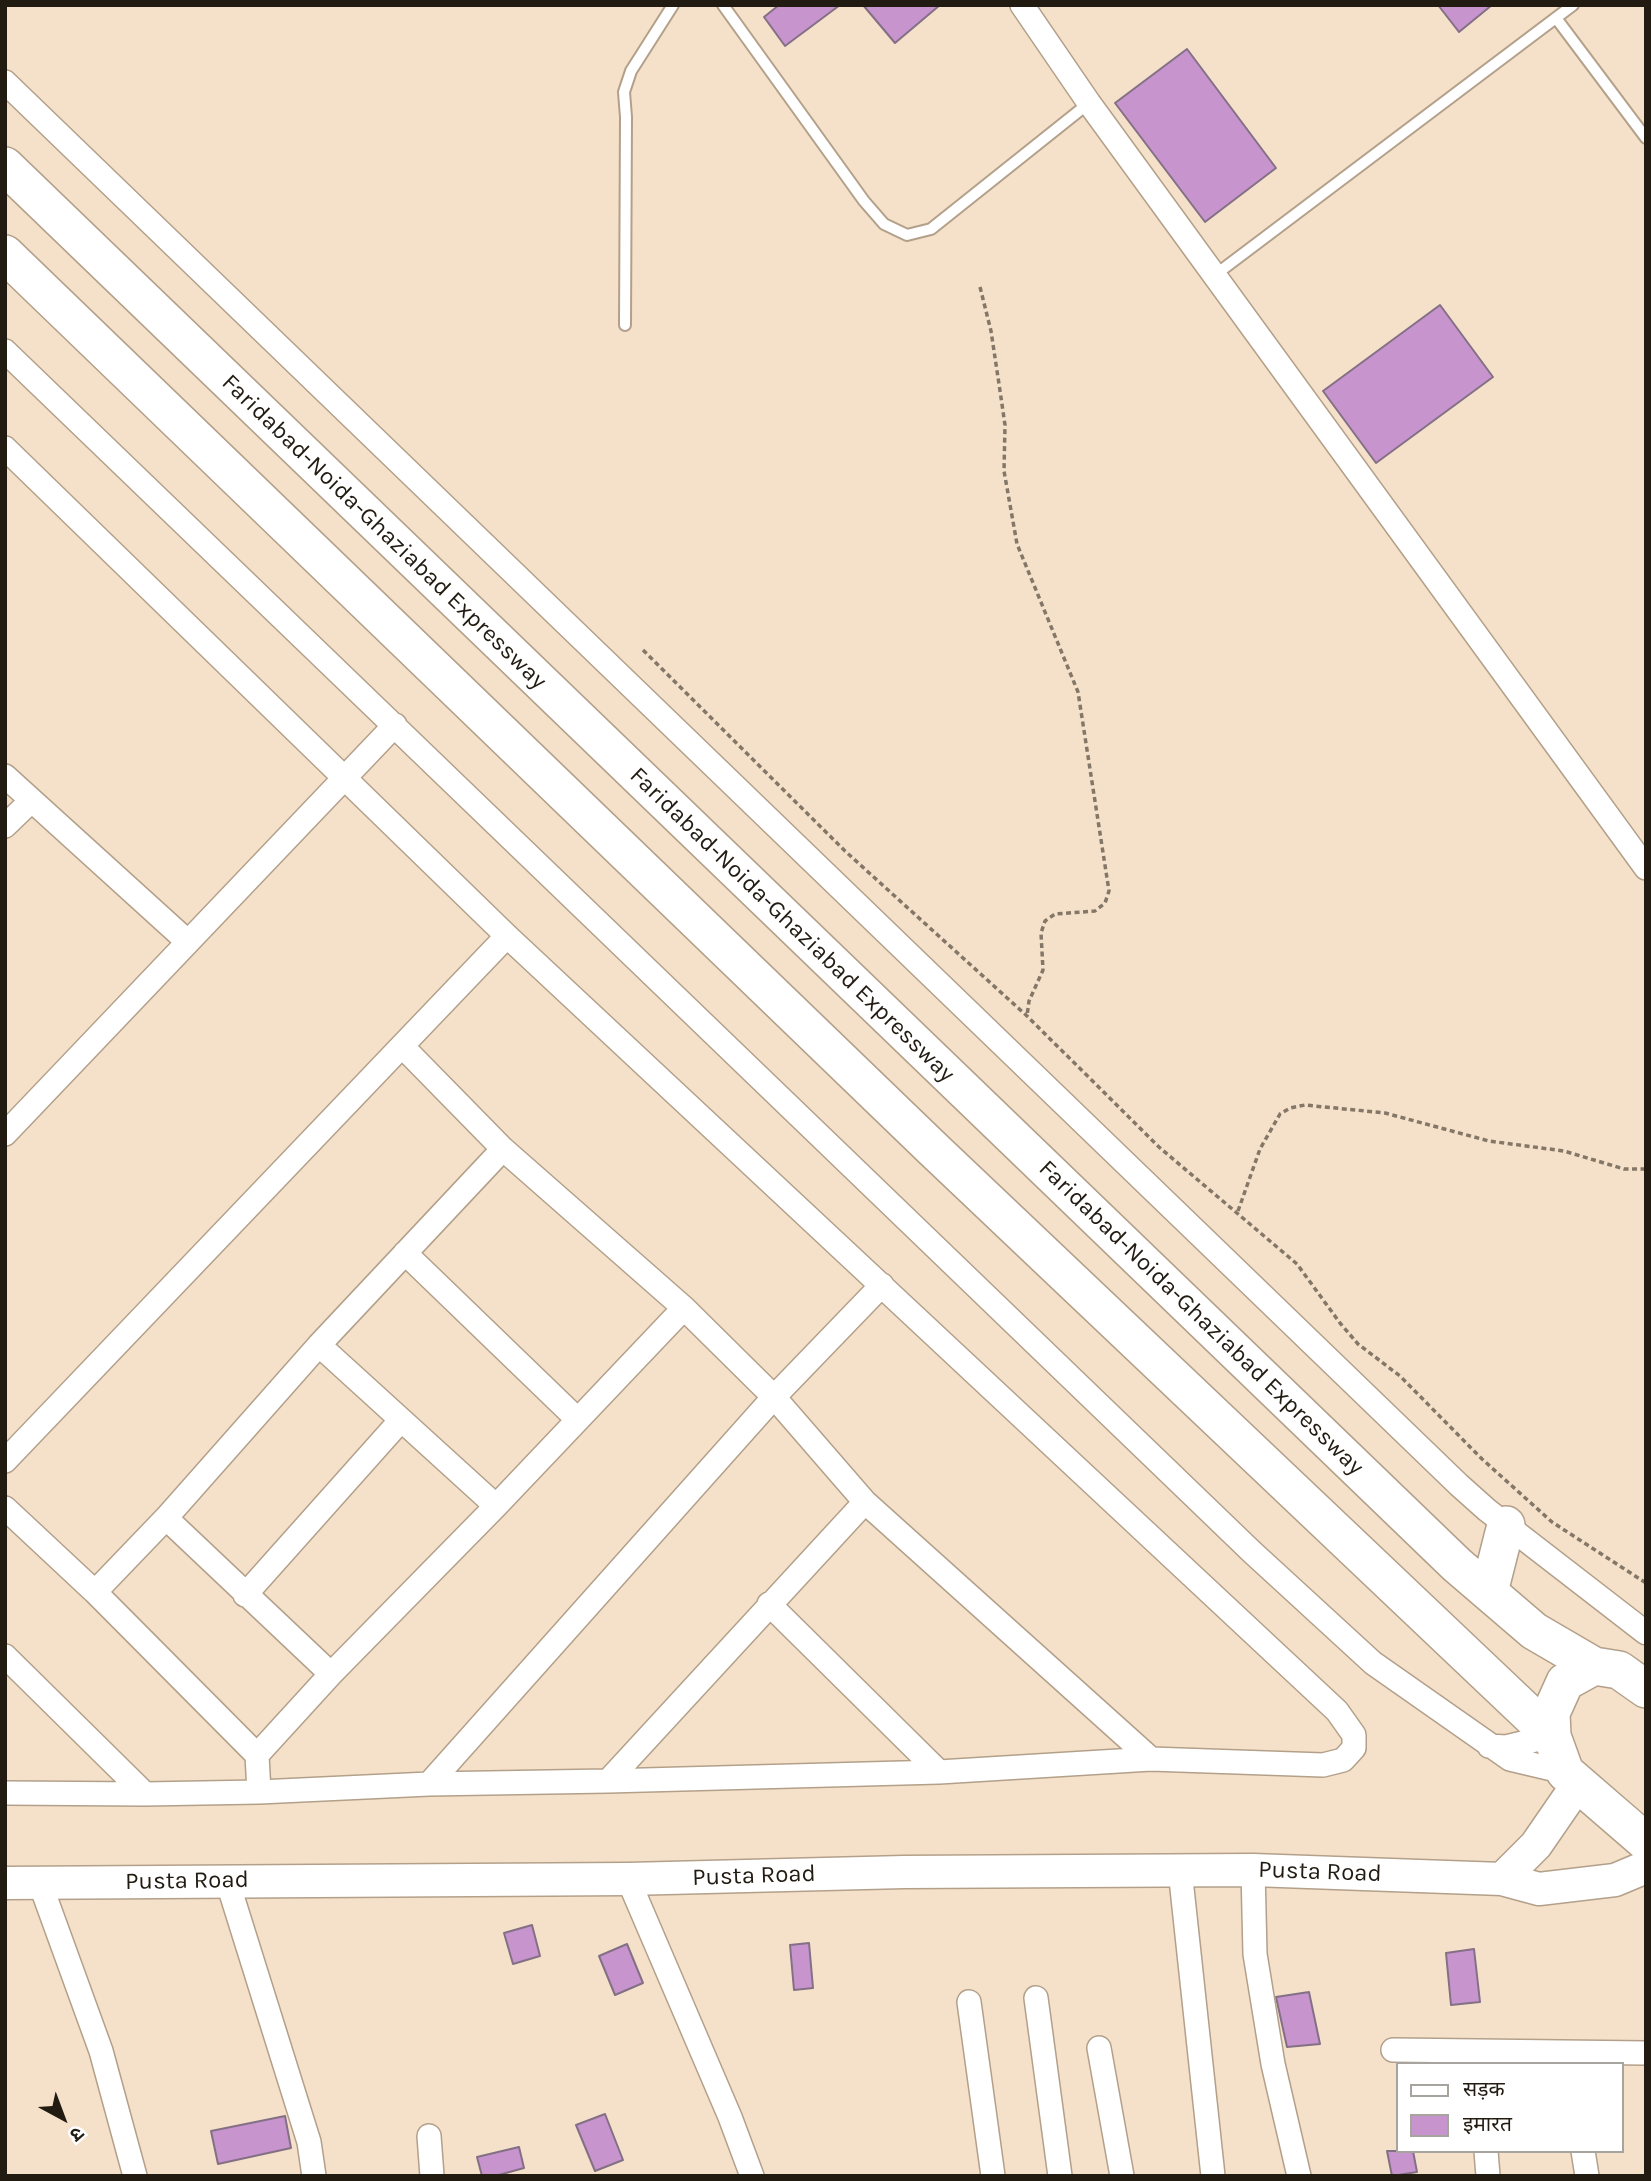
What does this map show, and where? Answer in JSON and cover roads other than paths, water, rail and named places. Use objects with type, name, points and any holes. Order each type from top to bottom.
[{"type":"main road","name":"Faridabad-Noida-Ghaziabad Expressway","points":[[5,166],[1457,1565],[1534,1631],[1594,1666],[1619,1670],[1646,1689]]},
{"type":"main road","points":[[5,254],[932,1148],[1552,1736],[1572,1778],[1646,1842]]},
{"type":"main road","points":[[1489,1592],[1506,1525]]},
{"type":"main road","points":[[1552,1736],[1552,1713],[1565,1682],[1594,1666]]},
{"type":"street","points":[[1022,5],[1089,103],[1646,868]]},
{"type":"street","points":[[5,82],[1449,1476],[1506,1525],[1646,1633]]},
{"type":"street","points":[[5,351],[1252,1552],[1373,1663],[1510,1759],[1572,1778],[1536,1845],[1502,1879]]},
{"type":"street","points":[[5,448],[507,936],[1337,1712],[1354,1735],[1354,1748],[1343,1760],[1323,1765],[1151,1759],[939,1772],[429,1784],[259,1792],[5,1793]]},
{"type":"street","points":[[5,1134],[394,725]]},
{"type":"street","points":[[5,776],[188,942]]},
{"type":"street","points":[[5,826],[31,801]]},
{"type":"street","points":[[5,1461],[507,936]]},
{"type":"street","points":[[402,1046],[503,1149],[684,1308],[774,1397],[865,1502],[1151,1759]]},
{"type":"street","points":[[94,1592],[166,1518],[320,1345],[503,1149]]},
{"type":"street","points":[[405,1253],[577,1419]]},
{"type":"street","points":[[429,1784],[774,1397],[882,1285]]},
{"type":"street","points":[[257,1755],[331,1674],[496,1506],[684,1308]]},
{"type":"street","points":[[320,1345],[496,1506]]},
{"type":"street","points":[[245,1595],[401,1420]]},
{"type":"street","points":[[608,1781],[865,1502]]},
{"type":"street","points":[[5,1507],[257,1755],[259,1792]]},
{"type":"street","points":[[166,1518],[331,1674]]},
{"type":"street","points":[[769,1604],[939,1772]]},
{"type":"street","points":[[5,1656],[145,1794]]},
{"type":"street","points":[[1489,1746],[1506,1747],[1552,1736]]},
{"type":"street","name":"Pusta Road","points":[[5,1883],[628,1879],[904,1872],[1253,1870],[1502,1879],[1539,1889],[1615,1880],[1646,1867]]},
{"type":"street","points":[[1180,1870],[1213,2176]]},
{"type":"street","points":[[1253,1870],[1255,1954],[1273,2064],[1299,2176]]},
{"type":"street","points":[[628,1879],[752,2176]]},
{"type":"street","points":[[226,1880],[309,2142],[314,2176]]},
{"type":"street","points":[[40,1883],[101,2051],[135,2176]]},
{"type":"street","points":[[1036,1998],[1060,2176]]},
{"type":"street","points":[[969,2002],[993,2176]]},
{"type":"street","points":[[1099,2048],[1122,2176]]},
{"type":"street","points":[[1393,2050],[1475,2057],[1569,2058],[1646,2053]]},
{"type":"street","points":[[429,2137],[432,2176]]},
{"type":"street","points":[[1486,2153],[1488,2176]]},
{"type":"street","points":[[1584,2153],[1587,2176]]},
{"type":"lane","points":[[625,325],[624,92],[631,71],[673,5]]},
{"type":"lane","points":[[723,5],[864,201],[884,223],[907,234],[931,229],[1089,103]]},
{"type":"lane","points":[[1215,275],[1573,5]]},
{"type":"lane","points":[[1556,18],[1646,138]]}]
